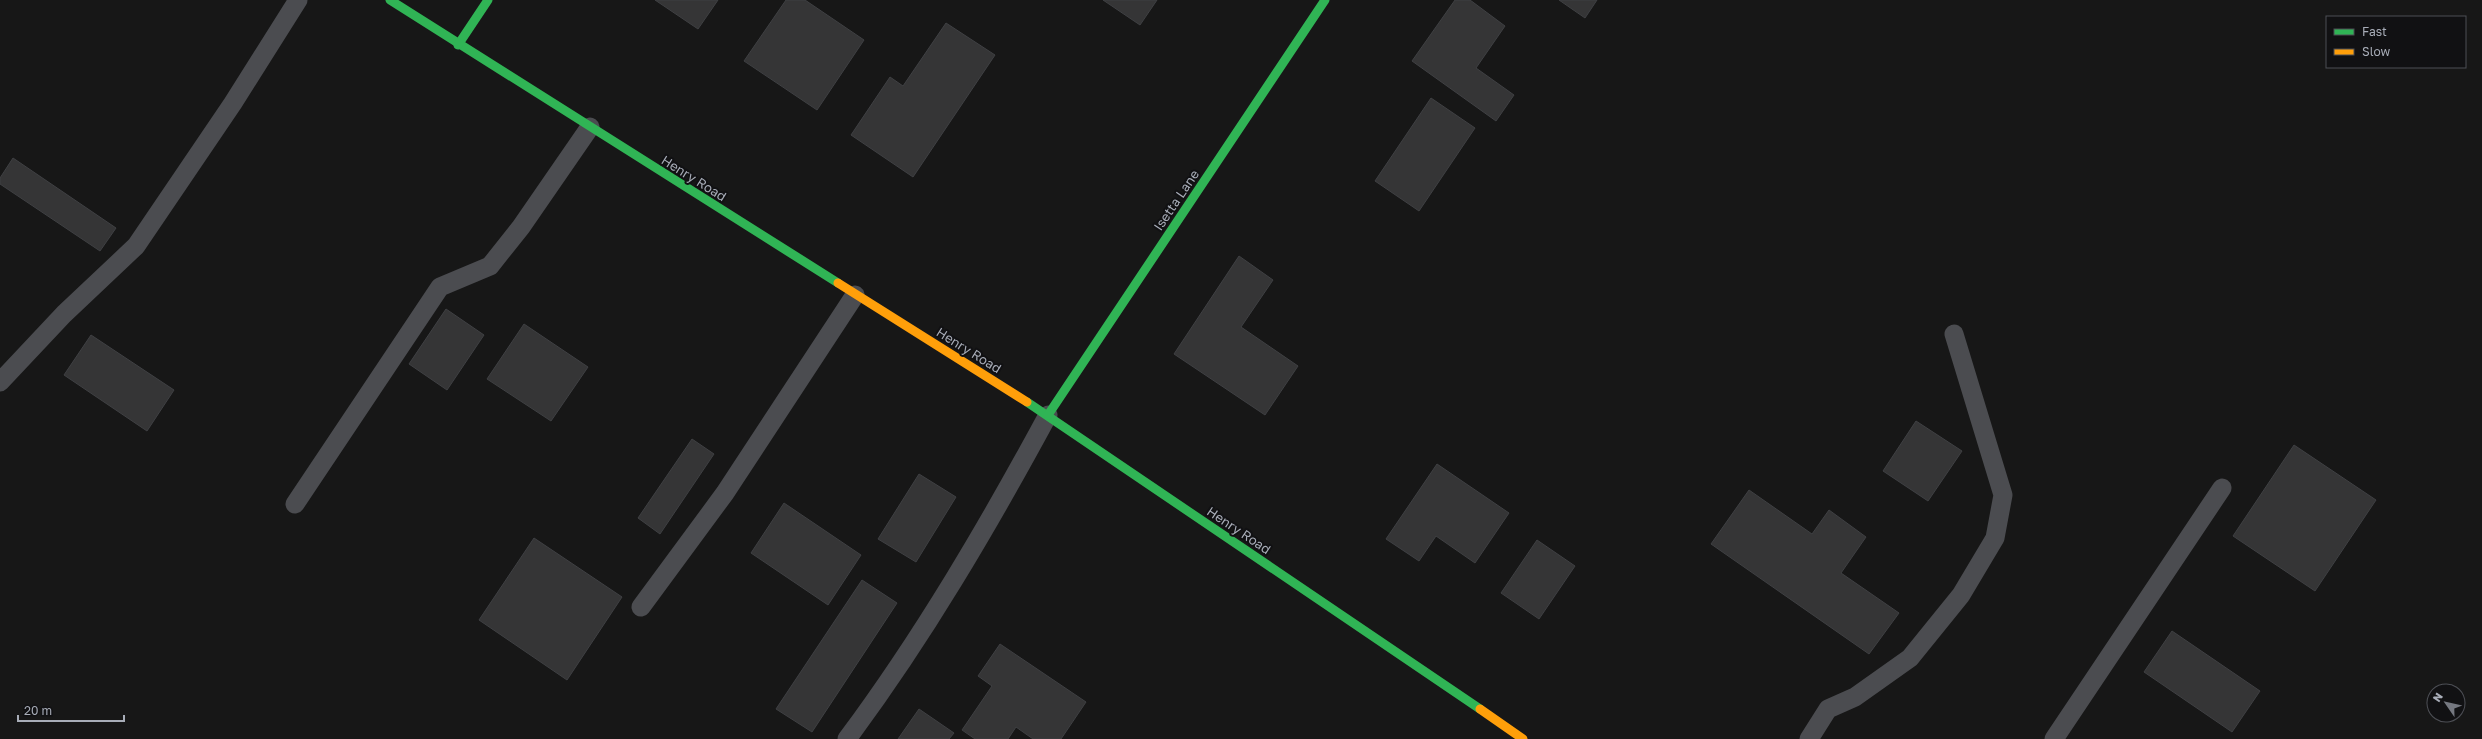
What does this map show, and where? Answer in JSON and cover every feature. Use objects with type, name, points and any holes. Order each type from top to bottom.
[{"type":"street","name":"Henry Road","points":[[390,0],[458,45],[1048,415],[1523,739]]},
{"type":"street","points":[[458,45],[488,0]]},
{"type":"street","name":"Isetta Lane","points":[[1048,415],[1325,0]]},
{"type":"lane","points":[[0,382],[64,314],[136,246],[233,102],[298,0]]},
{"type":"lane","points":[[295,504],[440,287],[490,266],[521,227],[590,127]]},
{"type":"lane","points":[[641,607],[725,493],[855,294]]},
{"type":"lane","points":[[1809,739],[1828,709],[1855,697],[1910,658],[1961,595],[1996,538],[2003,495],[1954,334]]},
{"type":"lane","points":[[847,739],[878,698],[995,513],[1048,415]]},
{"type":"lane","points":[[2054,739],[2222,488]]},
{"type":"building","points":[[655,0],[718,0],[698,29]]},
{"type":"building","points":[[786,0],[805,0],[864,40],[817,110],[744,61]]},
{"type":"building","points":[[1103,0],[1157,0],[1140,25]]},
{"type":"building","points":[[1455,0],[1470,0],[1505,26],[1476,68],[1514,95],[1496,121],[1412,61]]},
{"type":"building","points":[[1559,0],[1597,0],[1585,18]]},
{"type":"building","points":[[946,23],[995,55],[913,177],[851,135],[890,77],[903,86]]},
{"type":"building","points":[[1431,98],[1475,128],[1419,211],[1375,181]]},
{"type":"building","points":[[13,158],[116,228],[100,251],[0,184],[0,178]]},
{"type":"building","points":[[1239,256],[1273,280],[1241,327],[1298,366],[1265,415],[1174,354]]},
{"type":"building","points":[[446,309],[484,335],[447,390],[409,364]]},
{"type":"building","points":[[524,324],[588,367],[551,421],[487,379]]},
{"type":"building","points":[[91,335],[174,390],[147,431],[64,375]]},
{"type":"building","points":[[1916,421],[1962,451],[1928,501],[1883,471]]},
{"type":"building","points":[[692,439],[714,454],[660,534],[638,518]]},
{"type":"building","points":[[2294,445],[2376,500],[2315,591],[2233,536]]},
{"type":"building","points":[[1437,464],[1509,513],[1475,563],[1436,536],[1419,561],[1386,539]]},
{"type":"building","points":[[919,474],[956,497],[916,562],[878,539]]},
{"type":"building","points":[[1749,490],[1812,534],[1829,510],[1866,537],[1841,573],[1899,613],[1869,654],[1711,544]]},
{"type":"building","points":[[784,503],[861,555],[828,605],[751,553]]},
{"type":"building","points":[[534,538],[622,597],[567,680],[479,620]]},
{"type":"building","points":[[1537,540],[1575,566],[1539,619],[1501,593]]},
{"type":"building","points":[[862,580],[897,603],[812,732],[776,709]]},
{"type":"building","points":[[2172,631],[2260,691],[2232,732],[2144,672]]},
{"type":"building","points":[[1000,644],[1086,702],[1061,739],[1033,739],[1016,727],[1008,739],[975,739],[962,730],[992,686],[978,676]]},
{"type":"building","points":[[919,709],[954,733],[949,739],[898,739]]},
{"type":"traffic: fast","points":[[390,0],[838,283]]},
{"type":"traffic: fast","points":[[458,45],[488,0]]},
{"type":"traffic: fast","points":[[1048,415],[1325,0]]},
{"type":"traffic: fast","points":[[1027,402],[1480,709]]},
{"type":"traffic: slow","points":[[838,283],[1027,402]]},
{"type":"traffic: slow","points":[[1480,709],[1523,739]]}]
